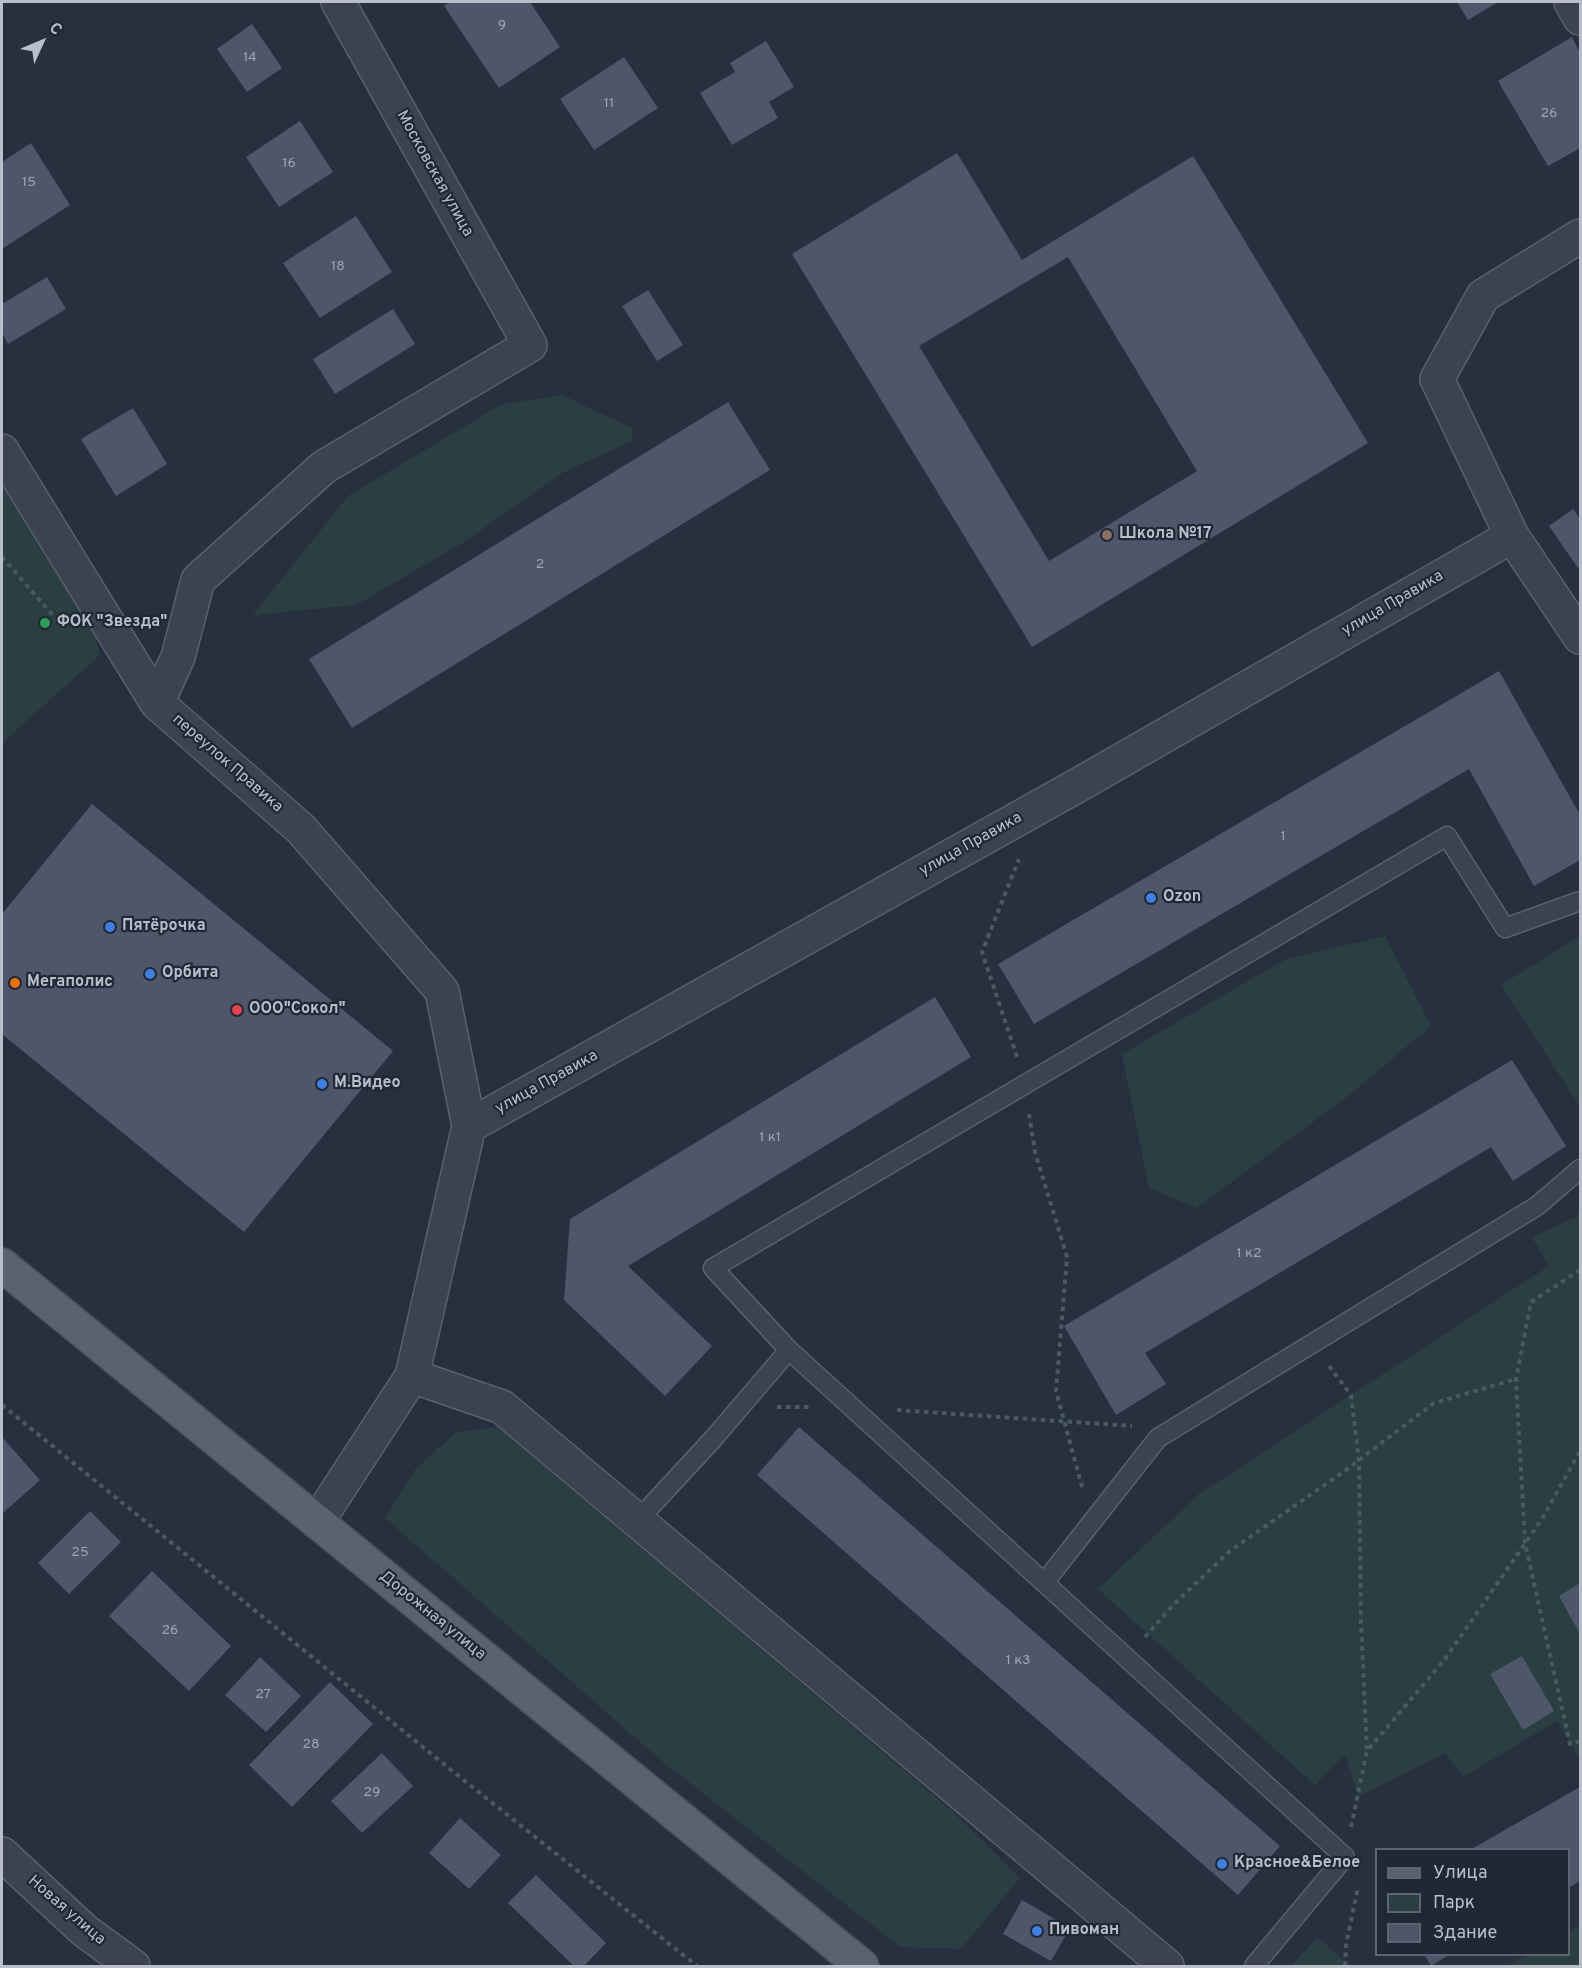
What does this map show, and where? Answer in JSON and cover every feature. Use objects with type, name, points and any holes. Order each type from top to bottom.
[{"type":"main road","name":"Дорожная улица","points":[[2,1265],[862,1966]]},
{"type":"street","name":"Московская улица","points":[[338,2],[530,345]]},
{"type":"street","points":[[1571,2],[1581,18]]},
{"type":"street","points":[[1581,236],[1484,296],[1437,379],[1512,536],[1581,637]]},
{"type":"street","name":"переулок Правика","points":[[469,1126],[442,991],[301,829],[157,703],[178,657],[198,580],[324,467],[530,345]]},
{"type":"street","points":[[2,451],[157,703]]},
{"type":"street","name":"улица Правика","points":[[469,1126],[1080,784],[1512,536]]},
{"type":"street","points":[[317,1522],[412,1376],[469,1126]]},
{"type":"street","points":[[412,1376],[502,1407],[1167,1966]]},
{"type":"street","name":"Новая улица","points":[[2,1854],[85,1931],[133,1966]]},
{"type":"lane","points":[[1254,1966],[1345,1857],[789,1350],[713,1268],[1447,836],[1505,928],[1581,901]]},
{"type":"lane","points":[[1044,1583],[1158,1438],[1537,1206],[1581,1169]]},
{"type":"lane","points":[[638,1520],[741,1407],[789,1350]]},
{"type":"path","points":[[2,556],[63,627],[98,605]]},
{"type":"path","points":[[1019,858],[982,952],[1025,1083],[1035,1152],[1067,1257],[1056,1391],[1092,1522]]},
{"type":"path","points":[[1581,1270],[1531,1302],[1516,1379],[1525,1543],[1570,1744],[1581,1741]]},
{"type":"path","points":[[1312,1344],[1351,1395],[1359,1461],[1361,1622],[1367,1751],[1345,1857]]},
{"type":"path","points":[[1127,1659],[1173,1604],[1230,1551],[1359,1461],[1434,1403],[1516,1379]]},
{"type":"path","points":[[2,1405],[461,1778],[697,1966]]},
{"type":"path","points":[[741,1407],[851,1407],[1174,1428]]},
{"type":"path","points":[[1367,1751],[1445,1659],[1542,1519],[1581,1451]]},
{"type":"path","points":[[1345,1966],[1346,1945],[1359,1883]]},
{"type":"green space","points":[[562,395],[632,428],[632,441],[562,473],[464,542],[356,605],[253,615],[348,496],[502,404]]},
{"type":"green space","name":"ФОК \"Звезда\"","points":[[2,486],[94,632],[100,655],[2,743]]},
{"type":"green space","points":[[1385,936],[1431,1026],[1353,1092],[1197,1208],[1149,1188],[1122,1054],[1286,959]]},
{"type":"green space","points":[[1580,936],[1580,1107],[1501,985]]},
{"type":"green space","points":[[1580,1209],[1580,1759],[1557,1721],[1463,1777],[1445,1753],[1358,1797],[1345,1754],[1315,1785],[1098,1589],[1199,1494],[1549,1266],[1532,1237],[1576,1217]]},
{"type":"green space","points":[[498,1427],[951,1810],[1020,1878],[961,1949],[900,1947],[663,1762],[385,1518],[414,1471],[456,1432]]},
{"type":"green space","points":[[1580,1925],[1580,1966],[1507,1966],[1526,1956],[1570,1956],[1570,1931]]},
{"type":"green space","points":[[1317,1937],[1351,1966],[1291,1966]]},
{"type":"building","points":[[450,2],[530,2],[560,47],[499,88],[444,6]]},
{"type":"building","points":[[1457,2],[1498,2],[1468,20]]},
{"type":"building","points":[[252,24],[282,68],[247,92],[217,49]]},
{"type":"building","points":[[1572,37],[1580,53],[1580,148],[1548,166],[1498,81]]},
{"type":"building","points":[[766,41],[794,87],[769,102],[778,118],[732,145],[700,93],[735,72],[730,63]]},
{"type":"building","points":[[624,57],[658,108],[594,150],[560,99]]},
{"type":"building","points":[[300,121],[333,172],[279,207],[246,157]]},
{"type":"building","points":[[31,143],[70,205],[2,249],[2,162]]},
{"type":"building","points":[[957,153],[1022,260],[1193,156],[1368,443],[1032,647],[792,254]],"holes":[[[1068,257],[1197,471],[1049,561],[919,346]]]},
{"type":"building","points":[[356,216],[392,272],[320,318],[283,263]]},
{"type":"building","points":[[47,277],[66,309],[8,344],[2,333],[2,304]]},
{"type":"building","points":[[648,290],[683,345],[657,361],[622,306]]},
{"type":"building","points":[[393,309],[415,344],[335,394],[313,359]]},
{"type":"building","points":[[728,402],[770,470],[352,728],[309,659]]},
{"type":"building","points":[[133,408],[167,464],[116,496],[81,439]]},
{"type":"building","points":[[1573,509],[1580,519],[1580,566],[1578,568],[1549,526]]},
{"type":"building","points":[[1499,671],[1580,815],[1580,860],[1534,886],[1469,769],[1034,1024],[998,964]]},
{"type":"building","name":"Орбита","points":[[92,804],[393,1051],[244,1232],[2,1034],[2,914]]},
{"type":"building","points":[[935,997],[971,1057],[628,1266],[712,1346],[665,1396],[564,1300],[570,1219]]},
{"type":"building","points":[[1512,1060],[1566,1146],[1513,1181],[1491,1147],[1145,1353],[1166,1384],[1116,1415],[1064,1326]]},
{"type":"building","points":[[799,1427],[1280,1846],[1238,1895],[757,1475]]},
{"type":"building","points":[[2,1437],[40,1480],[2,1514]]},
{"type":"building","points":[[90,1511],[121,1542],[69,1594],[38,1563]]},
{"type":"building","points":[[152,1571],[231,1646],[189,1691],[109,1616]]},
{"type":"building","points":[[1580,1583],[1580,1634],[1559,1596]]},
{"type":"building","points":[[1522,1656],[1554,1711],[1523,1730],[1490,1674]]},
{"type":"building","points":[[260,1657],[301,1696],[266,1732],[225,1695]]},
{"type":"building","points":[[330,1682],[373,1724],[292,1807],[249,1765]]},
{"type":"building","points":[[382,1753],[413,1786],[362,1833],[331,1801]]},
{"type":"building","points":[[1580,1787],[1580,1881],[1570,1887],[1570,1848],[1473,1848]]},
{"type":"building","points":[[460,1818],[501,1855],[469,1889],[429,1853]]},
{"type":"building","points":[[536,1875],[606,1943],[584,1966],[574,1966],[508,1903]]},
{"type":"building","name":"Пивоман","points":[[1022,1900],[1070,1928],[1051,1961],[1003,1934]]},
{"type":"building","points":[[1425,1956],[1447,1956],[1431,1966]]},
{"type":"place","name":"Школа №17","points":[[1107,535]]},
{"type":"place","name":"ФОК \"Звезда\"","points":[[45,623]]},
{"type":"place","name":"Ozon","points":[[1151,898]]},
{"type":"place","name":"Пятёрочка","points":[[110,927]]},
{"type":"place","name":"Орбита","points":[[150,974]]},
{"type":"place","name":"Мегаполис","points":[[15,983]]},
{"type":"place","name":"ООО\"Сокол\"","points":[[237,1010]]},
{"type":"place","name":"М.Видео","points":[[322,1084]]},
{"type":"place","name":"Красное&Белое","points":[[1222,1864]]},
{"type":"place","name":"Пивоман","points":[[1037,1931]]}]
